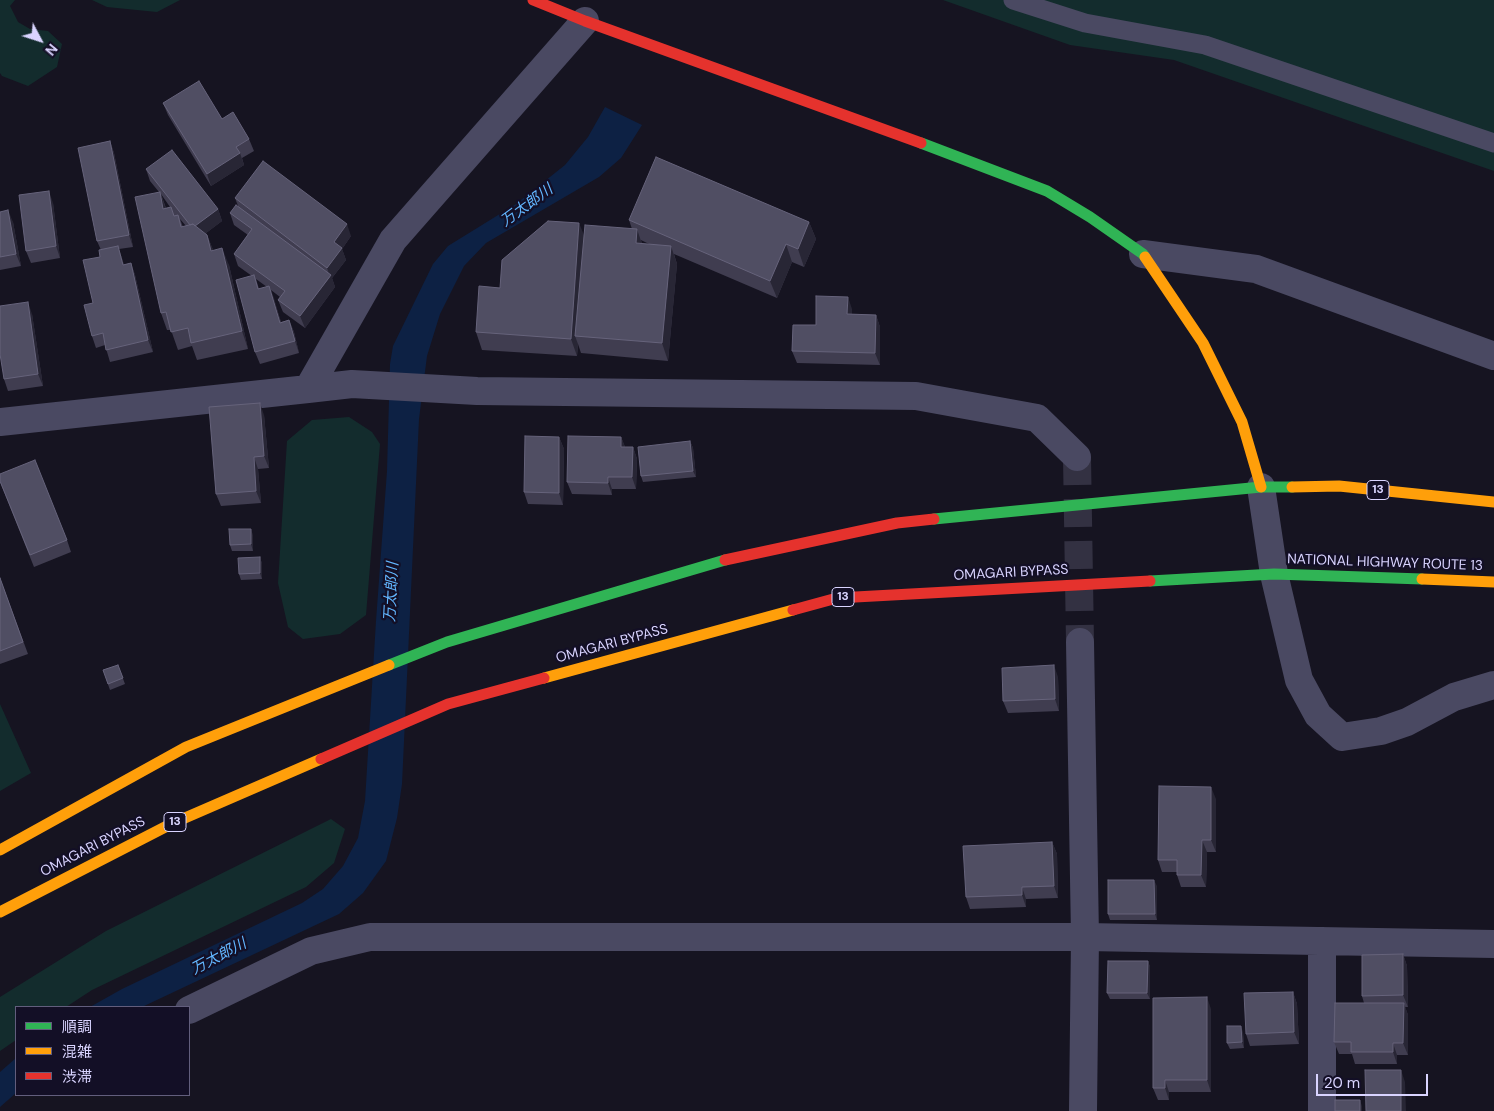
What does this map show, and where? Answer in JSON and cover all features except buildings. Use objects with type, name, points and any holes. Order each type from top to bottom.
[{"type":"main road","points":[[533,0],[585,21],[1047,191],[1090,217],[1143,254],[1203,343],[1242,422],[1261,487]]},
{"type":"main road","name":"13","points":[[0,850],[186,747],[428,649],[717,562],[897,523],[1261,487],[1339,486],[1494,502]]},
{"type":"main road","name":"NATIONAL HIGHWAY ROUTE 13","points":[[1274,574],[1494,582]]},
{"type":"main road","name":"OMAGARI BYPASS","points":[[0,912],[170,824],[448,704],[837,598],[1274,574]]},
{"type":"street","points":[[308,389],[393,240],[585,21]]},
{"type":"street","points":[[1143,254],[1256,269],[1494,356]]},
{"type":"street","points":[[0,422],[352,384],[477,391],[916,396],[1037,418],[1077,457]]},
{"type":"street","points":[[1261,487],[1274,574],[1299,680],[1318,715],[1342,737],[1381,731],[1407,722],[1454,696],[1494,685]]},
{"type":"street","points":[[1080,642],[1085,937],[1083,1111]]},
{"type":"street","points":[[190,1010],[311,951],[370,937],[1085,937],[1494,944]]},
{"type":"street","points":[[1322,941],[1322,1111]]},
{"type":"lane","points":[[1013,0],[1085,23],[1205,46],[1494,143]]},
{"type":"green space","points":[[0,0],[15,0],[10,6],[18,22],[30,29],[48,31],[62,44],[57,67],[28,86],[2,76],[0,73]]},
{"type":"green space","points":[[92,0],[180,0],[157,12],[107,7]]},
{"type":"green space","points":[[943,0],[1494,0],[1494,171],[1174,60],[1070,45]]},
{"type":"green space","points":[[349,417],[372,432],[380,444],[366,615],[340,634],[303,639],[288,627],[278,583],[287,441],[312,420]]},
{"type":"green space","points":[[0,704],[31,773],[0,791]]},
{"type":"green space","points":[[331,819],[345,829],[334,863],[306,887],[92,990],[68,1006],[15,1006],[15,1041],[0,1051],[0,997],[106,931]]},
{"type":"water","name":"万太郎川","points":[[605,107],[642,125],[621,158],[599,177],[486,243],[464,266],[440,314],[427,356],[419,419],[402,784],[397,818],[386,861],[363,893],[339,914],[144,1006],[92,1006],[122,989],[302,903],[323,889],[343,866],[358,838],[365,801],[387,471],[390,364],[393,346],[433,264],[448,246],[516,204],[565,165],[588,137]]},
{"type":"water","points":[[15,1059],[15,1094],[0,1107],[0,1072]]},
{"type":"tunnel","points":[[1077,457],[1080,642]]},
{"type":"traffic: fast","points":[[921,143],[1047,191],[1090,217],[1145,257]]},
{"type":"traffic: fast","points":[[934,519],[1261,487],[1292,487]]},
{"type":"traffic: fast","points":[[389,665],[447,642],[725,560]]},
{"type":"traffic: fast","points":[[1150,581],[1274,574],[1422,579]]},
{"type":"traffic: slow","points":[[1145,257],[1203,343],[1242,422],[1261,487]]},
{"type":"traffic: slow","points":[[1292,487],[1339,486],[1494,502]]},
{"type":"traffic: slow","points":[[1422,579],[1494,582]]},
{"type":"traffic: slow","points":[[544,678],[793,610]]},
{"type":"traffic: slow","points":[[0,850],[186,747],[389,665]]},
{"type":"traffic: slow","points":[[0,912],[171,824],[321,759]]},
{"type":"traffic: jam","points":[[533,0],[585,21],[921,143]]},
{"type":"traffic: jam","points":[[725,560],[897,523],[934,519]]},
{"type":"traffic: jam","points":[[793,610],[837,598],[1150,581]]},
{"type":"traffic: jam","points":[[321,759],[448,704],[544,678]]}]
